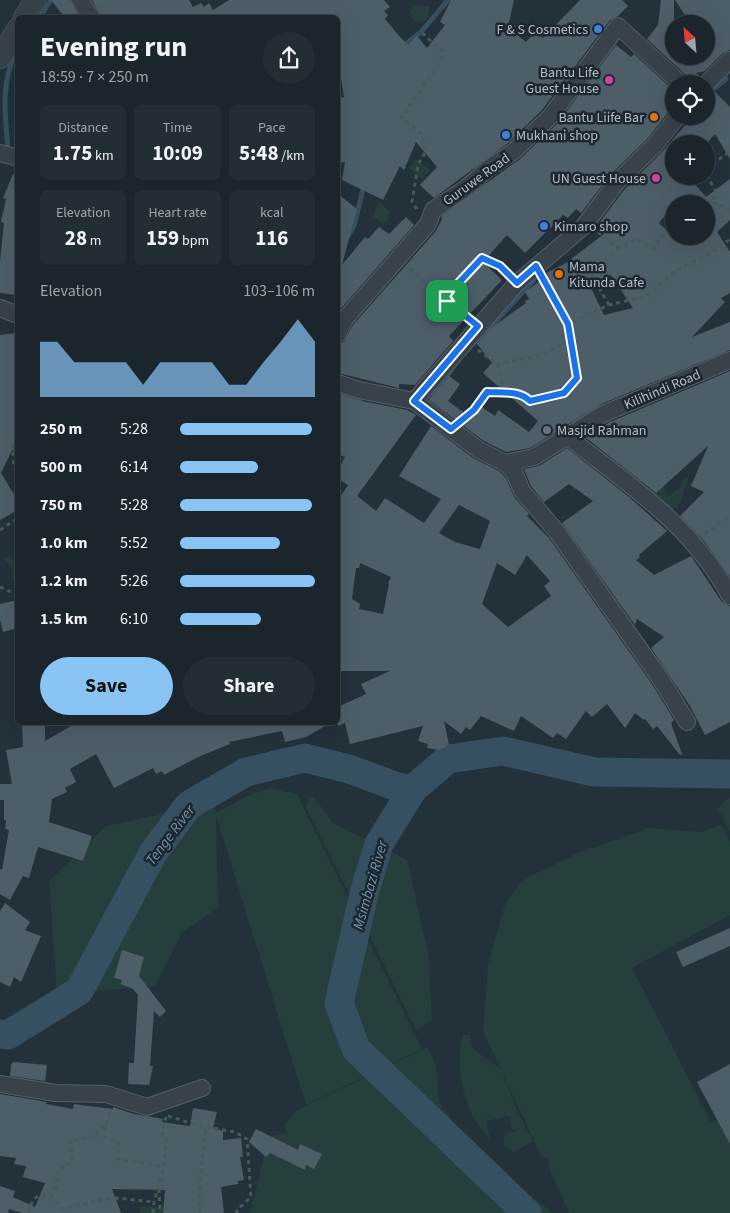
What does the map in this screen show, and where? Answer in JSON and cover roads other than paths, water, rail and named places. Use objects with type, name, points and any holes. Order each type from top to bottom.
[{"type":"street","points":[[26,15],[35,0]]},
{"type":"street","points":[[80,0],[90,15]]},
{"type":"street","name":"Guruwe Road","points":[[340,330],[345,319],[428,224],[433,210],[466,188],[489,168],[514,152],[550,117],[618,26],[671,75]]},
{"type":"street","points":[[1,51],[15,32]]},
{"type":"street","points":[[715,75],[730,60]]},
{"type":"street","points":[[414,401],[517,283],[584,226],[617,182],[655,145],[671,125]]},
{"type":"street","points":[[0,153],[15,157]]},
{"type":"street","points":[[0,308],[15,314]]},
{"type":"street","name":"Kilihindi Road","points":[[505,463],[534,457],[603,414],[730,360]]},
{"type":"street","points":[[340,384],[359,390],[414,401],[479,450],[505,463],[514,472],[522,491],[557,532],[648,662],[687,722]]},
{"type":"street","points":[[567,436],[660,508],[682,529],[730,596]]},
{"type":"street","points":[[0,1084],[56,1093],[106,1094],[147,1107],[202,1088]]},
{"type":"waterway","points":[[41,15],[51,0]]},
{"type":"waterway","points":[[401,48],[421,32],[448,0]]},
{"type":"waterway","points":[[8,149],[5,98],[8,73],[15,56]]},
{"type":"waterway","points":[[715,88],[726,79]]},
{"type":"waterway","points":[[348,236],[354,226],[364,185]]},
{"type":"waterway","points":[[477,342],[541,272]]},
{"type":"waterway","points":[[434,394],[454,366]]},
{"type":"waterway","points":[[340,394],[361,399]]},
{"type":"waterway","points":[[574,424],[590,410],[602,407]]},
{"type":"waterway","name":"Msimbazi River","points":[[527,1213],[356,1049],[339,1003],[365,890],[379,844],[413,789],[448,759],[503,751],[594,772],[730,774]]},
{"type":"waterway","name":"Tenge River","points":[[0,1034],[8,1035],[79,991],[153,853],[189,805],[246,772],[305,758],[349,769],[400,788],[413,789]]},
{"type":"place","name":"F & S Cosmetics","points":[[598,29]]},
{"type":"place","name":"Bantu Life Guest House","points":[[609,80]]},
{"type":"place","name":"Bantu Liife Bar","points":[[654,117]]},
{"type":"place","name":"Mukhani shop","points":[[506,135]]},
{"type":"place","name":"UN Guest House","points":[[656,178]]},
{"type":"place","name":"Kimaro shop","points":[[544,226]]},
{"type":"place","name":"Mama Kitunda Cafe","points":[[559,274]]},
{"type":"place","name":"Masjid Rahman","points":[[547,430]]}]
